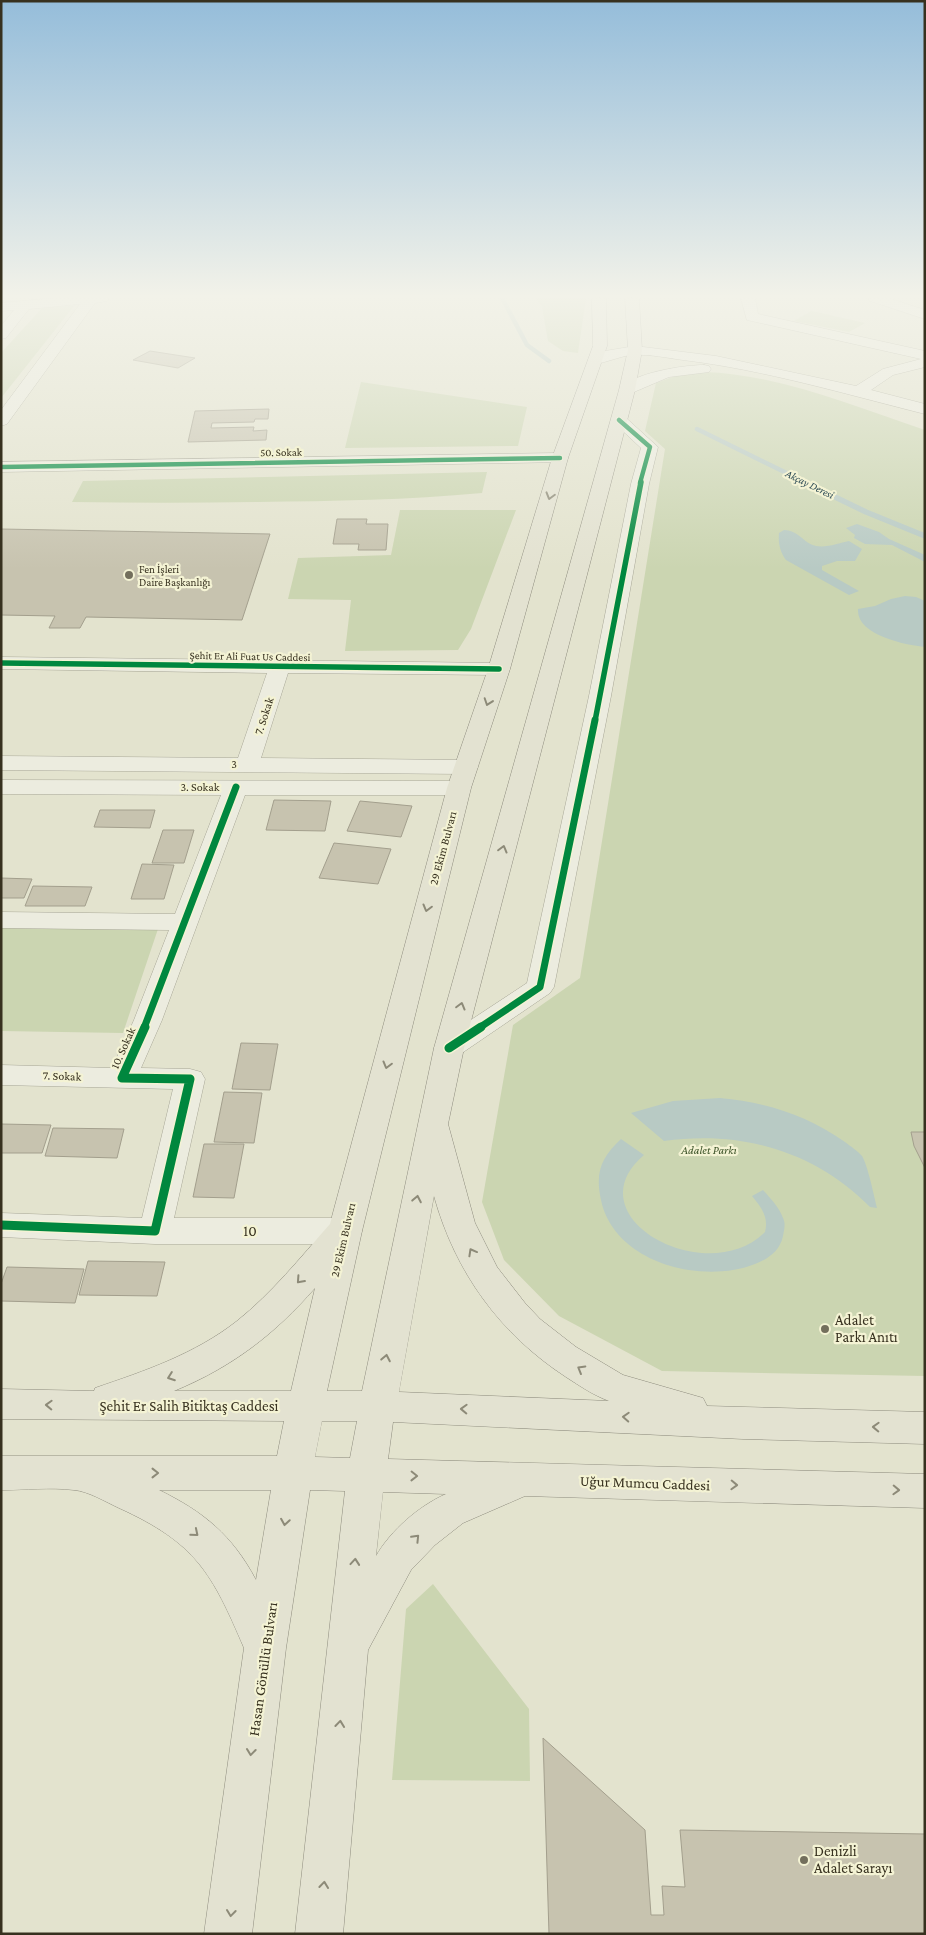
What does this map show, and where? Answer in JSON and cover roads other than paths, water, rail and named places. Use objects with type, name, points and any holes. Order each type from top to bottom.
[{"type":"main road","name":"29 Ekim Bulvarı","points":[[307,1405],[344,1231],[462,777],[499,670],[560,458],[601,388]]},
{"type":"main road","name":"29 Ekim Bulvarı","points":[[377,1406],[433,1117],[449,1048],[627,390]]},
{"type":"main road","points":[[433,1117],[462,1234],[498,1296],[519,1323],[543,1344],[610,1386],[665,1403],[743,1423]]},
{"type":"main road","points":[[86,1406],[180,1373],[210,1359],[266,1317],[344,1231]]},
{"type":"main road","name":"Şehit Er Salih Bitiktaş Caddesi","points":[[1,1404],[86,1406],[377,1406]]},
{"type":"main road","name":"Hasan Gönüllü Bulvarı","points":[[228,1934],[265,1648],[293,1473],[307,1405]]},
{"type":"main road","points":[[319,1934],[365,1475],[377,1406],[743,1423],[925,1428]]},
{"type":"main road","points":[[1,1472],[365,1475]]},
{"type":"main road","points":[[74,1473],[111,1486],[174,1516],[203,1540],[223,1560],[240,1591],[265,1648]]},
{"type":"main road","name":"Uğur Mumcu Caddesi","points":[[365,1475],[925,1491]]},
{"type":"main road","points":[[347,1654],[361,1620],[397,1557],[421,1532],[449,1511],[523,1479]]},
{"type":"street","points":[[1,420],[25,388]]},
{"type":"street","points":[[815,388],[925,418]]},
{"type":"street","points":[[847,388],[925,409]]},
{"type":"street","points":[[859,391],[863,388]]},
{"type":"street","points":[[449,1048],[540,987],[600,696],[640,484],[650,447],[619,420]]},
{"type":"street","name":"50. Sokak","points":[[1,467],[560,458]]},
{"type":"street","name":"Şehit Er Ali Fuat Us Caddesi","points":[[2,664],[499,670]]},
{"type":"street","name":"7. Sokak","points":[[242,776],[279,668]]},
{"type":"street","name":"3","points":[[1,763],[242,776]]},
{"type":"street","name":"3. Sokak","points":[[1,787],[242,776],[462,777]]},
{"type":"street","name":"10. Sokak","points":[[155,1231],[190,1079],[122,1078],[148,1020],[242,776]]},
{"type":"street","points":[[1,920],[185,922]]},
{"type":"street","name":"7. Sokak","points":[[1,1075],[122,1078]]},
{"type":"street","points":[[1,1225],[155,1231]]},
{"type":"street","name":"10","points":[[155,1231],[344,1231]]},
{"type":"waterway","name":"Akçay Deresi","points":[[697,429],[807,483]]},
{"type":"waterway","name":"Akçay Deresi","points":[[804,482],[866,512],[925,536]]},
{"type":"place","name":"Fen İşleri Daire Başkanlığı","points":[[129,575]]},
{"type":"place","name":"Adalet Parkı Anıtı","points":[[825,1329]]},
{"type":"place","name":"Denizli Adalet Sarayı","points":[[804,1860]]},
{"type":"park label","name":"Adalet Parkı","points":[[709,1150]]}]
